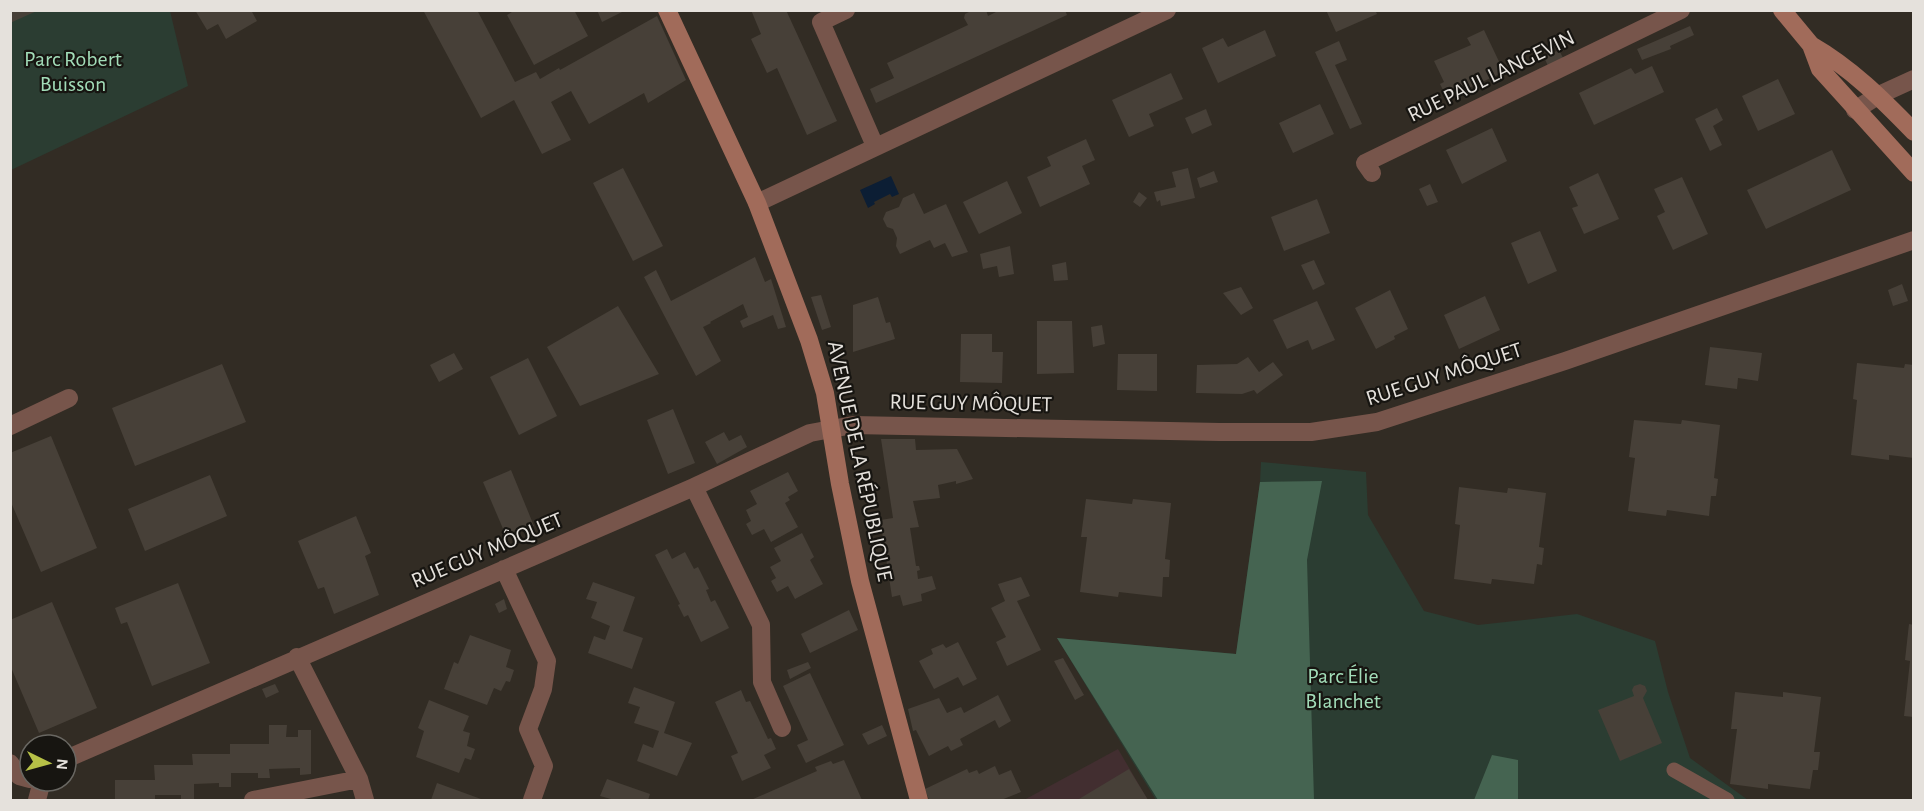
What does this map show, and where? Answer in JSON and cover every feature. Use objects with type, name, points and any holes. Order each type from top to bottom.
[{"type":"street","name":"AVENUE DE LA RÉPUBLIQUE","points":[[667,10],[757,203],[809,340],[825,393],[860,581],[920,801]]},
{"type":"street","points":[[846,10],[821,22],[875,146]]},
{"type":"street","points":[[757,203],[1167,10]]},
{"type":"street","name":"RUE PAUL LANGEVIN","points":[[1372,173],[1365,163],[1681,10]]},
{"type":"street","points":[[1782,10],[1811,45],[1820,69],[1914,173]]},
{"type":"street","points":[[1811,45],[1837,60],[1879,96],[1914,132]]},
{"type":"street","points":[[1856,110],[1914,79]]},
{"type":"street","name":"RUE GUY MÔQUET","points":[[78,754],[694,487],[810,433],[853,425],[1311,432],[1377,422],[1565,361],[1914,240]]},
{"type":"street","points":[[10,426],[69,398]]},
{"type":"street","points":[[694,487],[761,625],[762,682],[782,728]]},
{"type":"street","points":[[504,569],[547,661],[543,689],[528,729],[544,766],[532,801]]},
{"type":"street","points":[[297,657],[359,779],[365,801]]},
{"type":"street","points":[[253,801],[359,779]]},
{"type":"lane","points":[[1674,770],[1727,801]]},
{"type":"shaded area","points":[[1118,749],[1148,800],[1024,800]]},
{"type":"green space","name":"Parc Robert Buisson","points":[[11,11],[170,11],[188,86],[11,170]]},
{"type":"green space","name":"Parc Élie Blanchet","points":[[1261,462],[1366,472],[1368,515],[1424,611],[1478,625],[1577,614],[1655,641],[1668,692],[1690,758],[1748,800],[1156,800],[1057,638],[1236,654]]},
{"type":"green space","points":[[1322,481],[1307,560],[1314,800],[1158,800],[1057,638],[1236,654],[1260,482]]},
{"type":"green space","points":[[1492,755],[1518,760],[1518,800],[1474,800]]},
{"type":"water","points":[[891,176],[899,194],[892,197],[890,194],[874,202],[875,204],[868,208],[860,190]]},
{"type":"building","points":[[10,10],[39,10],[10,23]]},
{"type":"building","points":[[195,10],[251,10],[257,21],[226,39],[218,24],[207,30]]},
{"type":"building","points":[[423,10],[477,10],[515,82],[536,72],[540,79],[559,68],[560,70],[657,16],[686,80],[648,103],[644,93],[589,124],[571,91],[551,102],[571,140],[542,154],[514,100],[481,118]]},
{"type":"building","points":[[515,10],[574,10],[588,36],[534,65],[507,15]]},
{"type":"building","points":[[597,10],[626,10],[602,22]]},
{"type":"building","points":[[751,10],[786,10],[837,121],[807,135],[777,68],[767,73],[751,39],[761,34]]},
{"type":"building","points":[[973,10],[986,10],[988,16],[1000,10],[1065,10],[1067,15],[876,103],[870,89],[894,78],[887,63],[968,25],[964,18],[965,14]]},
{"type":"building","points":[[1326,10],[1375,10],[1377,14],[1336,32]]},
{"type":"building","points":[[1690,26],[1694,35],[1670,46],[1671,49],[1642,60],[1637,49]]},
{"type":"building","points":[[1265,30],[1276,56],[1218,83],[1202,48],[1223,38],[1228,47]]},
{"type":"building","points":[[1484,30],[1504,72],[1447,98],[1440,84],[1444,82],[1434,61],[1471,45],[1467,38]]},
{"type":"building","points":[[1339,41],[1347,60],[1335,65],[1362,124],[1350,129],[1315,52]]},
{"type":"building","points":[[1559,50],[1563,58],[1548,66],[1544,57]]},
{"type":"building","points":[[1652,66],[1664,92],[1594,125],[1579,93],[1631,68],[1635,74]]},
{"type":"building","points":[[1171,73],[1183,99],[1149,114],[1154,126],[1129,137],[1112,100]]},
{"type":"building","points":[[1778,79],[1795,114],[1758,131],[1742,96]]},
{"type":"building","points":[[1320,104],[1334,134],[1293,153],[1279,123]]},
{"type":"building","points":[[1717,108],[1723,120],[1713,126],[1722,145],[1710,151],[1695,119]]},
{"type":"building","points":[[1206,109],[1212,125],[1192,134],[1185,118]]},
{"type":"building","points":[[1492,128],[1507,161],[1462,184],[1446,150]]},
{"type":"building","points":[[1086,139],[1095,160],[1082,166],[1090,184],[1040,207],[1027,177],[1051,166],[1047,157]]},
{"type":"building","points":[[1832,150],[1851,190],[1766,229],[1747,190]]},
{"type":"building","points":[[623,168],[663,246],[633,261],[593,183]]},
{"type":"building","points":[[1188,168],[1195,198],[1161,206],[1154,192],[1176,187],[1172,172]]},
{"type":"building","points":[[1214,171],[1218,182],[1200,188],[1197,178]]},
{"type":"building","points":[[1598,173],[1619,219],[1584,234],[1572,208],[1578,206],[1569,187]]},
{"type":"building","points":[[1682,177],[1708,234],[1673,250],[1657,216],[1665,212],[1654,189]]},
{"type":"building","points":[[1007,181],[1022,213],[979,234],[963,202]]},
{"type":"building","points":[[1430,184],[1438,202],[1427,206],[1419,189]]},
{"type":"building","points":[[1139,192],[1147,198],[1140,207],[1133,202]]},
{"type":"building","points":[[914,193],[924,214],[946,204],[968,252],[952,257],[945,243],[934,248],[930,240],[900,254],[893,229],[887,227],[883,219],[886,212],[899,207],[903,198]]},
{"type":"building","points":[[1317,199],[1330,233],[1284,251],[1271,217]]},
{"type":"building","points":[[1540,231],[1557,271],[1528,284],[1511,243]]},
{"type":"building","points":[[1010,246],[1014,274],[999,277],[997,266],[983,269],[980,254]]},
{"type":"building","points":[[755,257],[765,282],[771,279],[786,327],[778,329],[773,315],[743,328],[740,321],[748,317],[743,304],[703,327],[721,361],[696,376],[644,277],[656,270],[671,301]]},
{"type":"building","points":[[1314,260],[1325,284],[1313,290],[1301,265]]},
{"type":"building","points":[[1066,262],[1068,280],[1054,281],[1052,265]]},
{"type":"building","points":[[1902,284],[1908,301],[1893,306],[1888,290]]},
{"type":"building","points":[[1241,287],[1253,308],[1241,315],[1223,293]]},
{"type":"building","points":[[1390,290],[1408,329],[1376,349],[1355,308]]},
{"type":"building","points":[[821,295],[831,327],[822,330],[811,297]]},
{"type":"building","points":[[1485,296],[1500,330],[1459,349],[1444,315]]},
{"type":"building","points":[[878,297],[886,323],[890,322],[895,339],[853,352],[853,305]]},
{"type":"building","points":[[1317,301],[1335,340],[1312,350],[1308,340],[1287,349],[1273,320]]},
{"type":"building","points":[[618,306],[659,374],[580,406],[547,347]]},
{"type":"building","points":[[1037,321],[1072,321],[1074,373],[1037,374]]},
{"type":"building","points":[[1102,325],[1105,344],[1093,347],[1091,327]]},
{"type":"building","points":[[961,334],[992,334],[992,352],[1003,352],[1002,383],[960,382]]},
{"type":"building","points":[[1710,347],[1762,353],[1758,381],[1738,378],[1737,389],[1705,385]]},
{"type":"building","points":[[454,353],[463,369],[439,382],[430,365]]},
{"type":"building","points":[[1118,354],[1157,354],[1157,391],[1117,390]]},
{"type":"building","points":[[1248,357],[1259,372],[1273,362],[1283,375],[1257,394],[1254,390],[1242,394],[1196,393],[1197,365],[1237,364]]},
{"type":"building","points":[[528,358],[557,416],[519,435],[490,377]]},
{"type":"building","points":[[1857,363],[1904,368],[1905,364],[1914,365],[1914,458],[1889,455],[1889,460],[1851,455],[1857,400],[1853,399]]},
{"type":"building","points":[[222,364],[246,422],[135,466],[112,408]]},
{"type":"building","points":[[673,409],[695,463],[668,474],[647,420]]},
{"type":"building","points":[[1634,420],[1681,424],[1682,420],[1720,425],[1714,478],[1718,479],[1716,496],[1711,496],[1709,516],[1667,510],[1666,516],[1628,511],[1635,458],[1629,457]]},
{"type":"building","points":[[724,432],[729,441],[741,435],[747,447],[717,464],[705,442]]},
{"type":"building","points":[[51,436],[97,548],[41,572],[10,500],[10,453]]},
{"type":"building","points":[[881,439],[915,439],[916,450],[957,449],[973,479],[956,484],[956,481],[938,485],[940,498],[913,501],[919,527],[910,528],[916,566],[919,566],[920,570],[917,571],[918,579],[932,576],[936,589],[921,594],[922,601],[903,606],[900,595],[892,597],[882,532],[870,534],[868,522],[893,518]]},
{"type":"building","points":[[511,470],[534,526],[507,538],[483,482]]},
{"type":"building","points":[[788,472],[798,491],[788,497],[790,500],[785,503],[798,527],[771,542],[764,529],[752,535],[746,524],[751,521],[746,510],[757,504],[750,491]]},
{"type":"building","points":[[210,475],[227,516],[145,551],[128,509]]},
{"type":"building","points":[[1459,487],[1507,493],[1508,488],[1546,493],[1539,547],[1544,548],[1542,565],[1537,564],[1534,584],[1492,579],[1491,584],[1454,579],[1460,525],[1455,524]]},
{"type":"building","points":[[1086,499],[1132,504],[1133,499],[1171,503],[1165,559],[1170,560],[1169,577],[1163,577],[1162,597],[1119,592],[1118,597],[1080,592],[1087,537],[1081,537]]},
{"type":"building","points":[[356,516],[371,553],[365,556],[379,595],[334,614],[324,587],[318,589],[298,541]]},
{"type":"building","points":[[802,533],[814,557],[810,560],[823,584],[795,599],[788,586],[777,592],[771,581],[776,578],[770,567],[781,561],[774,548]]},
{"type":"building","points":[[667,549],[672,559],[685,552],[694,569],[698,567],[709,589],[706,590],[711,602],[715,600],[729,628],[701,642],[688,615],[684,617],[678,605],[680,604],[655,555]]},
{"type":"building","points":[[1021,577],[1030,596],[1017,601],[1041,650],[1007,666],[996,642],[1006,637],[991,608],[1005,601],[998,584]]},
{"type":"building","points":[[593,582],[635,597],[623,631],[643,638],[632,669],[588,653],[594,636],[605,640],[610,626],[591,618],[597,602],[586,599]]},
{"type":"building","points":[[178,583],[210,663],[152,686],[127,622],[121,624],[115,608]]},
{"type":"building","points":[[504,599],[507,609],[499,613],[495,604]]},
{"type":"building","points":[[52,602],[97,708],[39,733],[10,665],[10,620]]},
{"type":"building","points":[[849,610],[858,630],[810,653],[801,634]]},
{"type":"building","points":[[1909,624],[1914,625],[1914,717],[1904,716],[1910,661],[1905,660]]},
{"type":"building","points":[[470,635],[511,650],[506,667],[514,670],[510,682],[506,681],[501,691],[494,688],[487,705],[444,689],[454,662],[458,664]]},
{"type":"building","points":[[958,642],[977,679],[963,686],[958,677],[934,689],[919,661],[933,654],[931,649],[943,644],[946,648]]},
{"type":"building","points":[[1063,658],[1084,695],[1075,700],[1054,661]]},
{"type":"building","points":[[808,662],[811,668],[790,679],[787,670]]},
{"type":"building","points":[[810,673],[844,745],[806,763],[797,745],[808,740],[783,686]]},
{"type":"building","points":[[275,684],[279,692],[266,698],[262,689]]},
{"type":"building","points":[[1640,684],[1645,686],[1647,691],[1643,698],[1662,743],[1620,761],[1598,710],[1634,696],[1632,690],[1634,686]]},
{"type":"building","points":[[634,687],[675,702],[664,733],[692,743],[677,776],[637,761],[643,744],[653,748],[659,731],[634,723],[640,707],[628,703]]},
{"type":"building","points":[[741,690],[746,702],[750,701],[768,739],[771,738],[776,749],[764,755],[771,768],[742,781],[731,756],[738,753],[715,702]]},
{"type":"building","points":[[1735,692],[1783,697],[1783,692],[1821,697],[1814,752],[1820,752],[1818,770],[1813,770],[1810,789],[1768,784],[1768,789],[1730,784],[1737,729],[1731,729]]},
{"type":"building","points":[[998,695],[1011,721],[999,728],[995,720],[960,739],[963,745],[951,751],[948,746],[929,756],[916,730],[913,731],[908,709],[939,698],[947,713],[961,707],[964,713]]},
{"type":"building","points":[[429,700],[469,716],[463,731],[470,733],[467,746],[475,749],[471,760],[465,758],[459,773],[416,757],[424,731],[418,728]]},
{"type":"building","points":[[269,725],[287,725],[286,737],[298,737],[298,730],[311,730],[311,774],[300,775],[300,768],[269,769],[270,778],[258,778],[258,773],[231,773],[231,787],[219,787],[219,783],[194,784],[194,799],[181,799],[181,795],[155,795],[155,800],[115,800],[115,780],[155,780],[154,765],[193,765],[192,754],[230,754],[230,744],[269,744]]},
{"type":"building","points":[[882,725],[887,736],[868,745],[862,734]]},
{"type":"building","points":[[844,760],[862,800],[751,800],[817,771],[815,767],[831,761],[833,764]]},
{"type":"building","points":[[995,766],[999,775],[1011,770],[1021,792],[1001,800],[929,800],[925,789],[967,769],[969,773],[977,770],[979,774]]},
{"type":"building","points":[[1129,769],[1148,800],[1079,799]]},
{"type":"building","points":[[607,779],[650,794],[648,800],[610,800],[600,796]]},
{"type":"building","points":[[437,783],[481,799],[431,800]]}]
